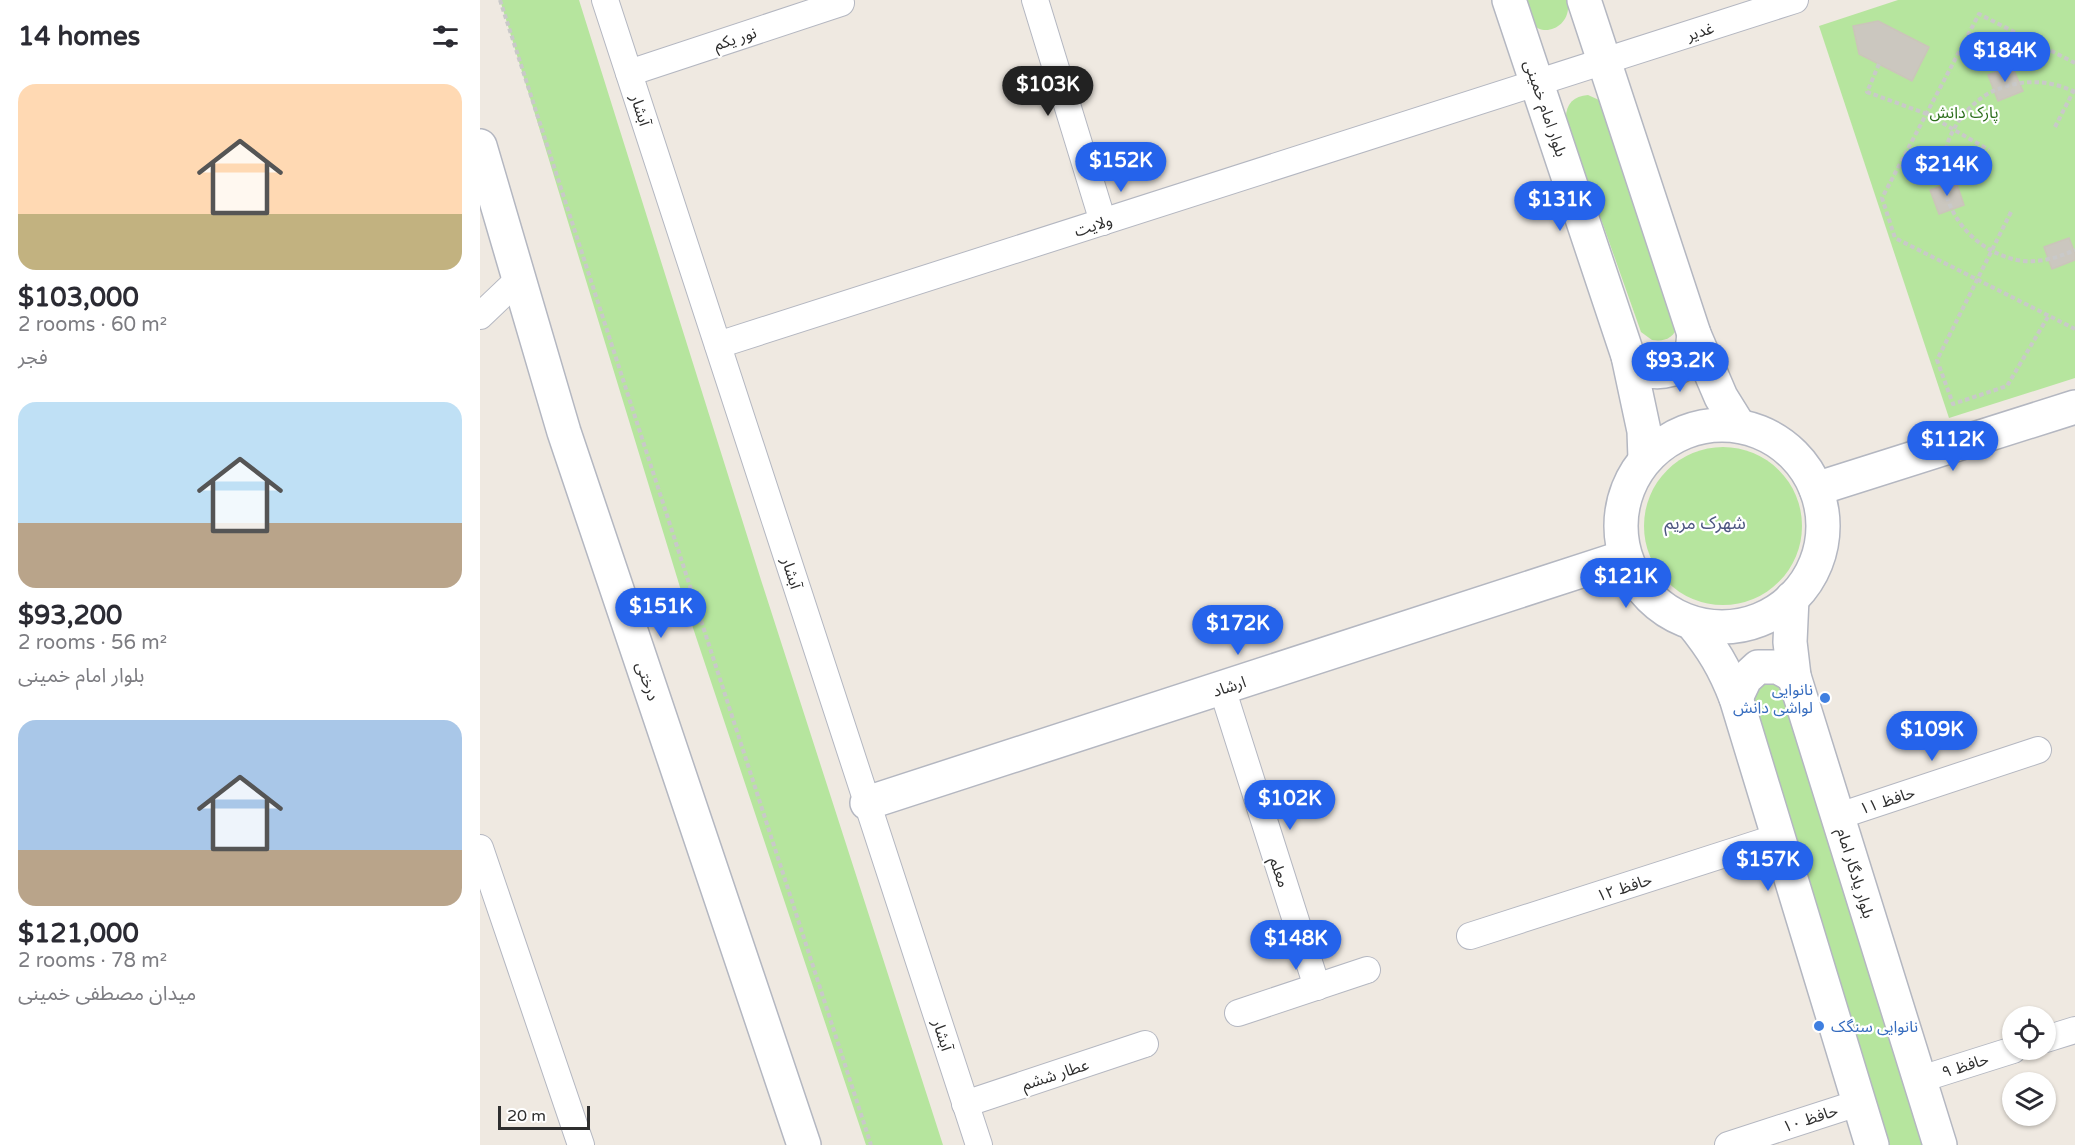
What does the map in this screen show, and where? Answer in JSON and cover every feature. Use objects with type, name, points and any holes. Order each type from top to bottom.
[{"type":"street","name":"آبشار","points":[[605,0],[979,1145]]},
{"type":"street","points":[[1035,0],[1103,222]]},
{"type":"street","name":"بلوار امام خمینی","points":[[1509,0],[1628,356],[1644,431],[1645,459]]},
{"type":"street","points":[[1584,0],[1694,334],[1721,397],[1739,426]]},
{"type":"street","name":"غدیر","points":[[1538,84],[1795,0]]},
{"type":"street","name":"نور یکم","points":[[629,73],[841,3]]},
{"type":"street","name":"ولایت","points":[[718,345],[1538,84]]},
{"type":"street","name":"درختی","points":[[480,146],[564,432],[804,1145]]},
{"type":"street","points":[[480,316],[519,279]]},
{"type":"street","points":[[1628,356],[1643,368],[1656,371],[1671,369],[1686,362],[1691,354],[1694,334]]},
{"type":"street","points":[[1816,489],[2075,407]]},
{"type":"street","points":[[1704,426],[1739,426],[1772,437],[1798,459],[1816,489],[1823,521],[1819,554],[1805,583],[1775,613],[1755,621],[1724,627],[1692,623],[1663,609],[1640,586],[1624,557],[1620,522],[1627,489],[1645,459],[1672,437],[1687,429],[1704,426]]},
{"type":"street","name":"ارشاد","points":[[867,803],[1624,557]]},
{"type":"street","name":"بلوار یادگار امام","points":[[1792,598],[1790,642],[1794,676],[1940,1145]]},
{"type":"street","points":[[1692,623],[1723,665],[1736,698],[1872,1145]]},
{"type":"street","points":[[1736,698],[1745,679],[1758,667],[1778,667],[1794,676]]},
{"type":"street","name":"معلم","points":[[1222,688],[1317,987]]},
{"type":"street","name":"حافظ ۱۱","points":[[1839,816],[2038,750]]},
{"type":"street","name":"حافظ ۱۲","points":[[1470,936],[1778,837]]},
{"type":"street","points":[[480,848],[581,1145]]},
{"type":"street","points":[[1238,1013],[1367,970]]},
{"type":"street","points":[[2056,1036],[2075,1030]]},
{"type":"street","name":"عطار ششم","points":[[965,1104],[1145,1044]]},
{"type":"street","name":"حافظ ۹","points":[[1918,1080],[2002,1053]]},
{"type":"street","name":"حافظ ۱۰","points":[[1728,1145],[1858,1103]]},
{"type":"path","points":[[500,0],[871,1145]]},
{"type":"path","points":[[2075,63],[1979,14],[1882,198],[1895,238],[2075,329]]},
{"type":"path","points":[[1878,64],[1867,92],[1927,114],[1989,150]]},
{"type":"path","points":[[2055,127],[2074,90],[2047,83],[2019,82],[1994,90],[1970,106],[1953,129],[1943,156],[1943,186],[1951,210],[1968,234],[1991,251],[2019,260],[2048,260],[2075,250]]},
{"type":"path","points":[[2012,212],[1936,360],[1953,404],[2007,386],[2049,315]]},
{"type":"green space","points":[[500,0],[579,0],[761,580],[943,1145],[866,1145],[687,610]]},
{"type":"green space","points":[[1523,0],[1567,0],[1568,9],[1566,16],[1557,27],[1544,30],[1532,23]]},
{"type":"green space","name":"پارک دانش","points":[[1898,0],[2075,0],[2075,378],[1949,418],[1819,26]]},
{"type":"green space","points":[[1588,95],[1599,100],[1603,106],[1678,325],[1674,333],[1665,340],[1652,340],[1641,332],[1566,120],[1571,102],[1578,97]]},
{"type":"green space","points":[[1723,447],[1753,453],[1779,470],[1796,496],[1802,526],[1796,556],[1779,582],[1753,599],[1723,605],[1693,599],[1667,582],[1650,556],[1644,526],[1650,496],[1667,470],[1693,453]]},
{"type":"green space","points":[[1762,681],[1782,684],[1932,1145],[1885,1145],[1748,696]]},
{"type":"building","points":[[1878,21],[1929,47],[1912,81],[1859,54],[1853,26]]},
{"type":"building","points":[[2012,66],[2023,91],[1998,101],[1988,75]]},
{"type":"building","points":[[1956,181],[1964,205],[1939,214],[1930,190]]},
{"type":"building","points":[[2069,238],[2075,253],[2075,260],[2052,269],[2044,247]]},
{"type":"place","name":"نانوایی لواشی دانش","points":[[1825,698]]},
{"type":"place","name":"نانوایی سنگک","points":[[1819,1026]]},
{"type":"district","name":"شهرک مریم","points":[[1705,523]]}]
